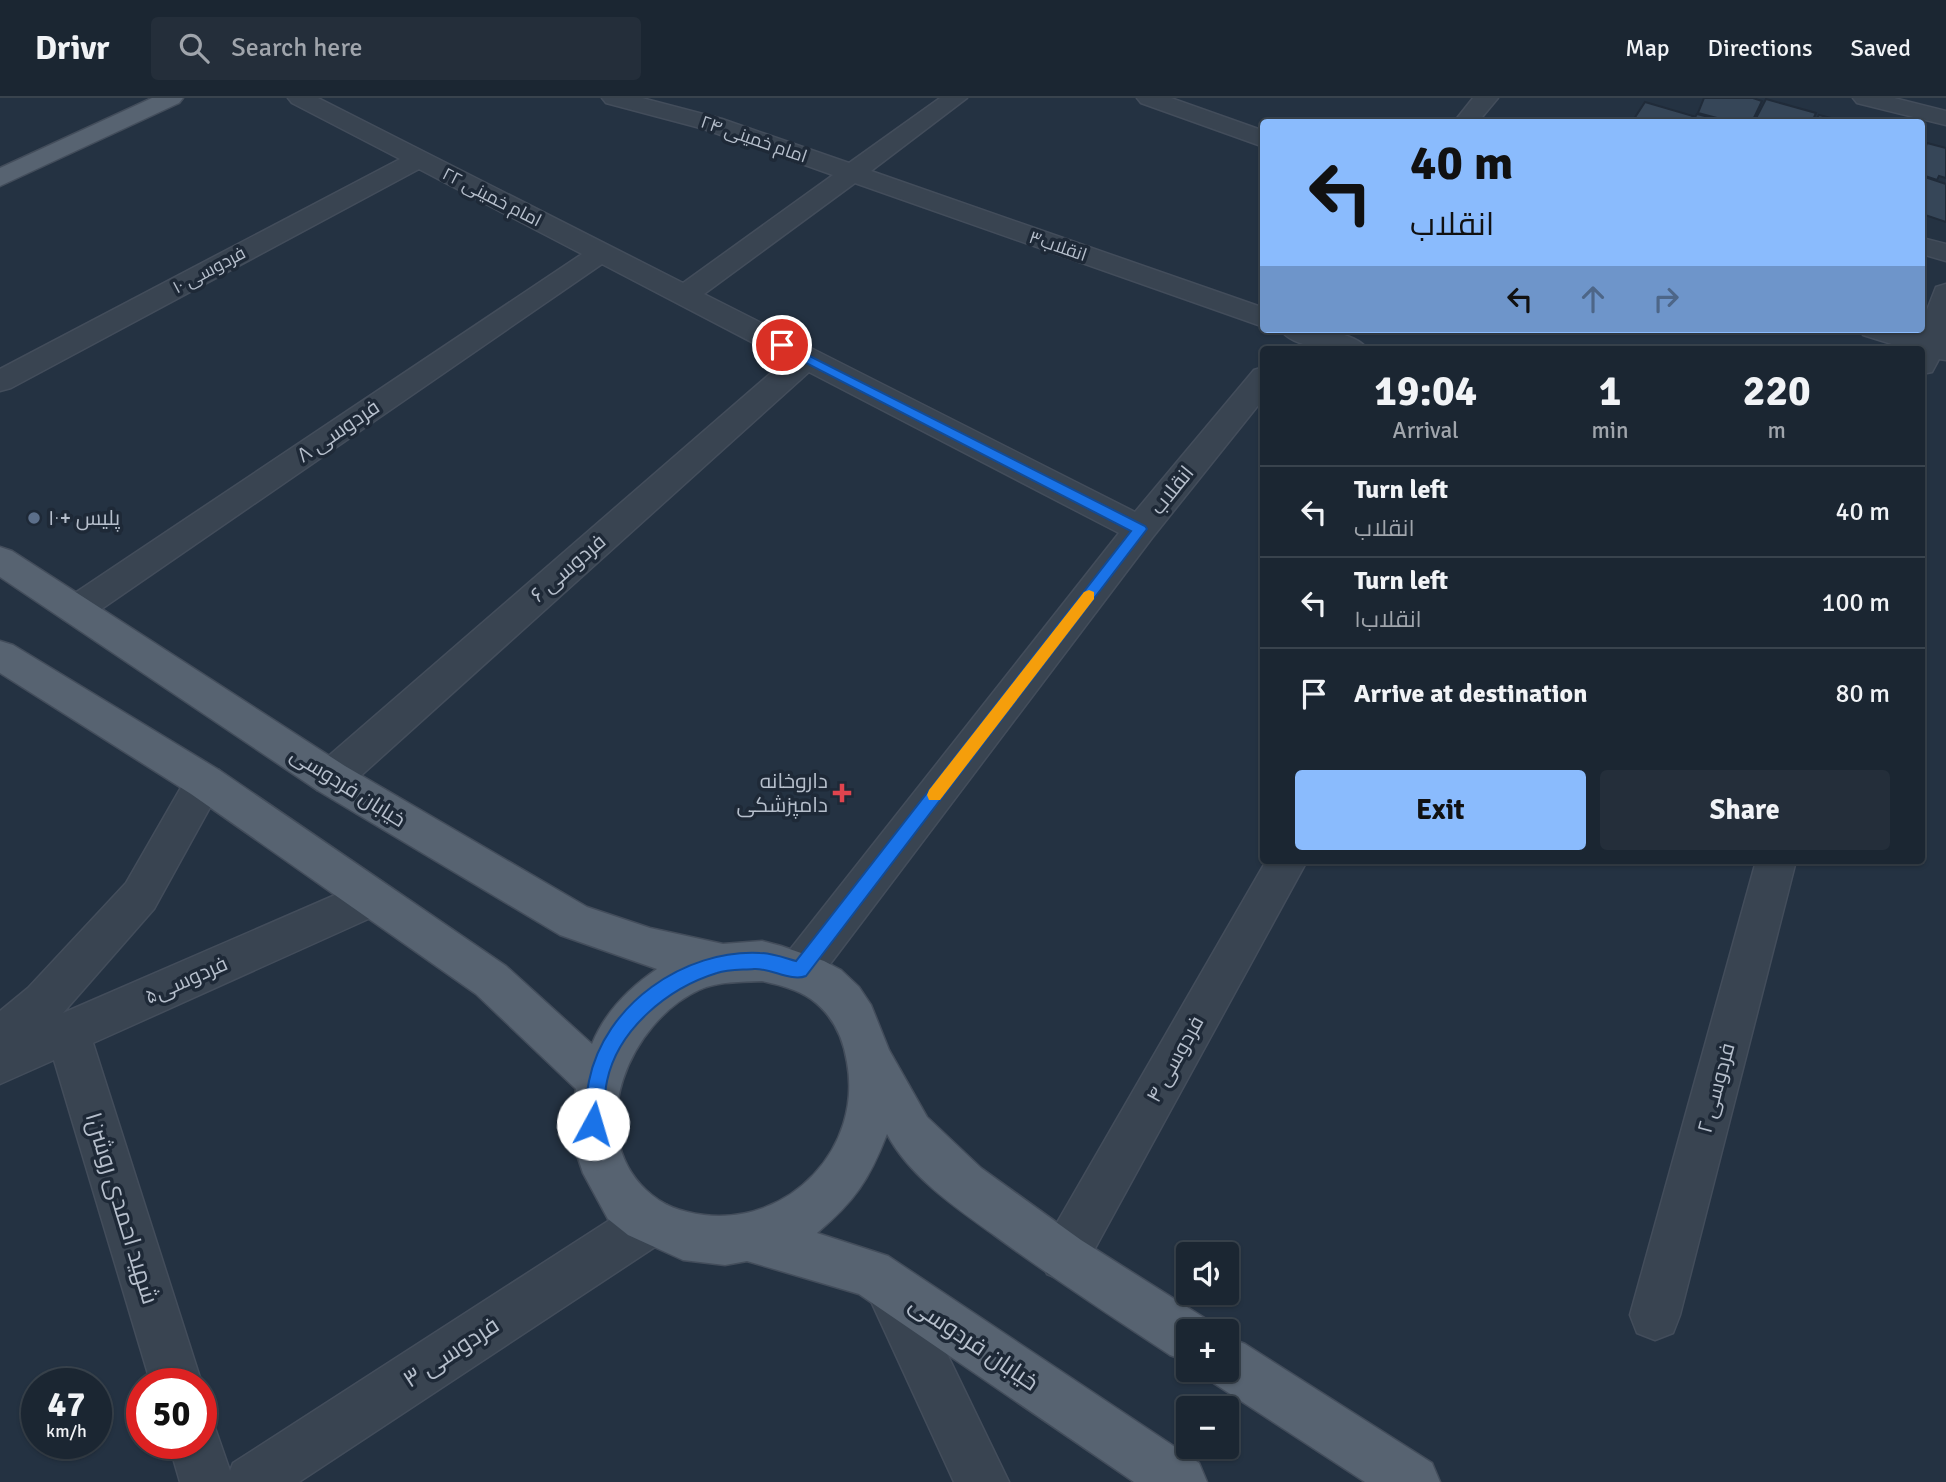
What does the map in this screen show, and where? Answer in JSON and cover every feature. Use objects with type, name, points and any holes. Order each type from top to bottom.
[{"type":"main road","points":[[0,153],[121,98]]},
{"type":"main road","points":[[0,177],[171,98]]},
{"type":"main road","name":"خیابان فردوسی","points":[[0,560],[331,778],[575,922],[650,947],[720,963]]},
{"type":"main road","points":[[0,655],[205,782],[491,980],[598,1079]]},
{"type":"main road","points":[[872,1061],[874,1105],[860,1149],[834,1189],[797,1220],[752,1239],[705,1242],[661,1230],[626,1203],[603,1167],[593,1124],[598,1079],[615,1038],[645,1003],[680,978],[720,963],[762,961],[800,970],[834,991],[842,1001],[858,1022],[872,1061],[911,1133],[964,1185],[1063,1257],[1176,1329]]},
{"type":"main road","name":"خیابان فردوسی","points":[[752,1239],[871,1273],[1180,1482]]},
{"type":"main road","points":[[1239,1370],[1413,1482]]},
{"type":"street","name":"امام خمینی ۲۲","points":[[300,98],[1140,529]]},
{"type":"street","name":"امام خمینی ۲۴","points":[[614,98],[713,124],[852,173]]},
{"type":"street","points":[[684,295],[955,98]]},
{"type":"street","points":[[1149,98],[1260,139]]},
{"type":"street","points":[[1865,98],[1946,118]]},
{"type":"street","name":"فردوسی ۱۰","points":[[0,381],[419,159]]},
{"type":"street","name":"انقلاب۳","points":[[852,173],[1260,317]]},
{"type":"street","points":[[1925,247],[1946,253]]},
{"type":"street","name":"فردوسی ۸","points":[[75,610],[601,253]]},
{"type":"street","points":[[1932,354],[1946,293]]},
{"type":"street","points":[[1882,333],[1913,346]]},
{"type":"street","points":[[1296,335],[1338,346]]},
{"type":"street","name":"فردوسی ۶","points":[[331,778],[806,358]]},
{"type":"street","name":"انقلاب","points":[[800,970],[1140,529],[1260,382]]},
{"type":"street","points":[[0,1038],[43,1003],[140,896],[205,782]]},
{"type":"street","name":"فردوسی ۴","points":[[1063,1257],[1285,864]]},
{"type":"street","name":"فردوسی ۲","points":[[1655,1315],[1775,864]]},
{"type":"street","name":"فردوسی۵","points":[[0,1062],[372,898]]},
{"type":"street","name":"شهید احمدی روشن۱","points":[[68,1032],[171,1368]]},
{"type":"street","name":"فردوسی ۳","points":[[252,1482],[650,1222]]},
{"type":"street","points":[[889,1286],[982,1482]]},
{"type":"street","points":[[200,1459],[207,1482]]},
{"type":"building","points":[[1704,98],[1753,98],[1762,101],[1753,119],[1721,119],[1698,113]]},
{"type":"building","points":[[1766,99],[1816,113],[1813,119],[1756,119]]},
{"type":"building","points":[[1645,102],[1693,116],[1691,119],[1634,119]]},
{"type":"building","points":[[1697,114],[1716,119],[1694,119]]},
{"type":"building","points":[[1819,115],[1834,119],[1817,119]]},
{"type":"building","points":[[1927,143],[1946,148],[1946,178],[1939,176],[1937,180],[1925,176]]},
{"type":"building","points":[[1925,177],[1946,184],[1946,222],[1925,215]]},
{"type":"slow traffic","points":[[935,795],[1089,595]]},
{"type":"place","name":"پلیس +۱۰","points":[[34,518]]},
{"type":"place","name":"داروخانه دامپزشکی","points":[[842,793]]},
{"type":"route","points":[[593,1124],[598,1079],[615,1038],[645,1003],[680,978],[720,963],[762,961],[800,970],[1140,529],[782,345]]}]
